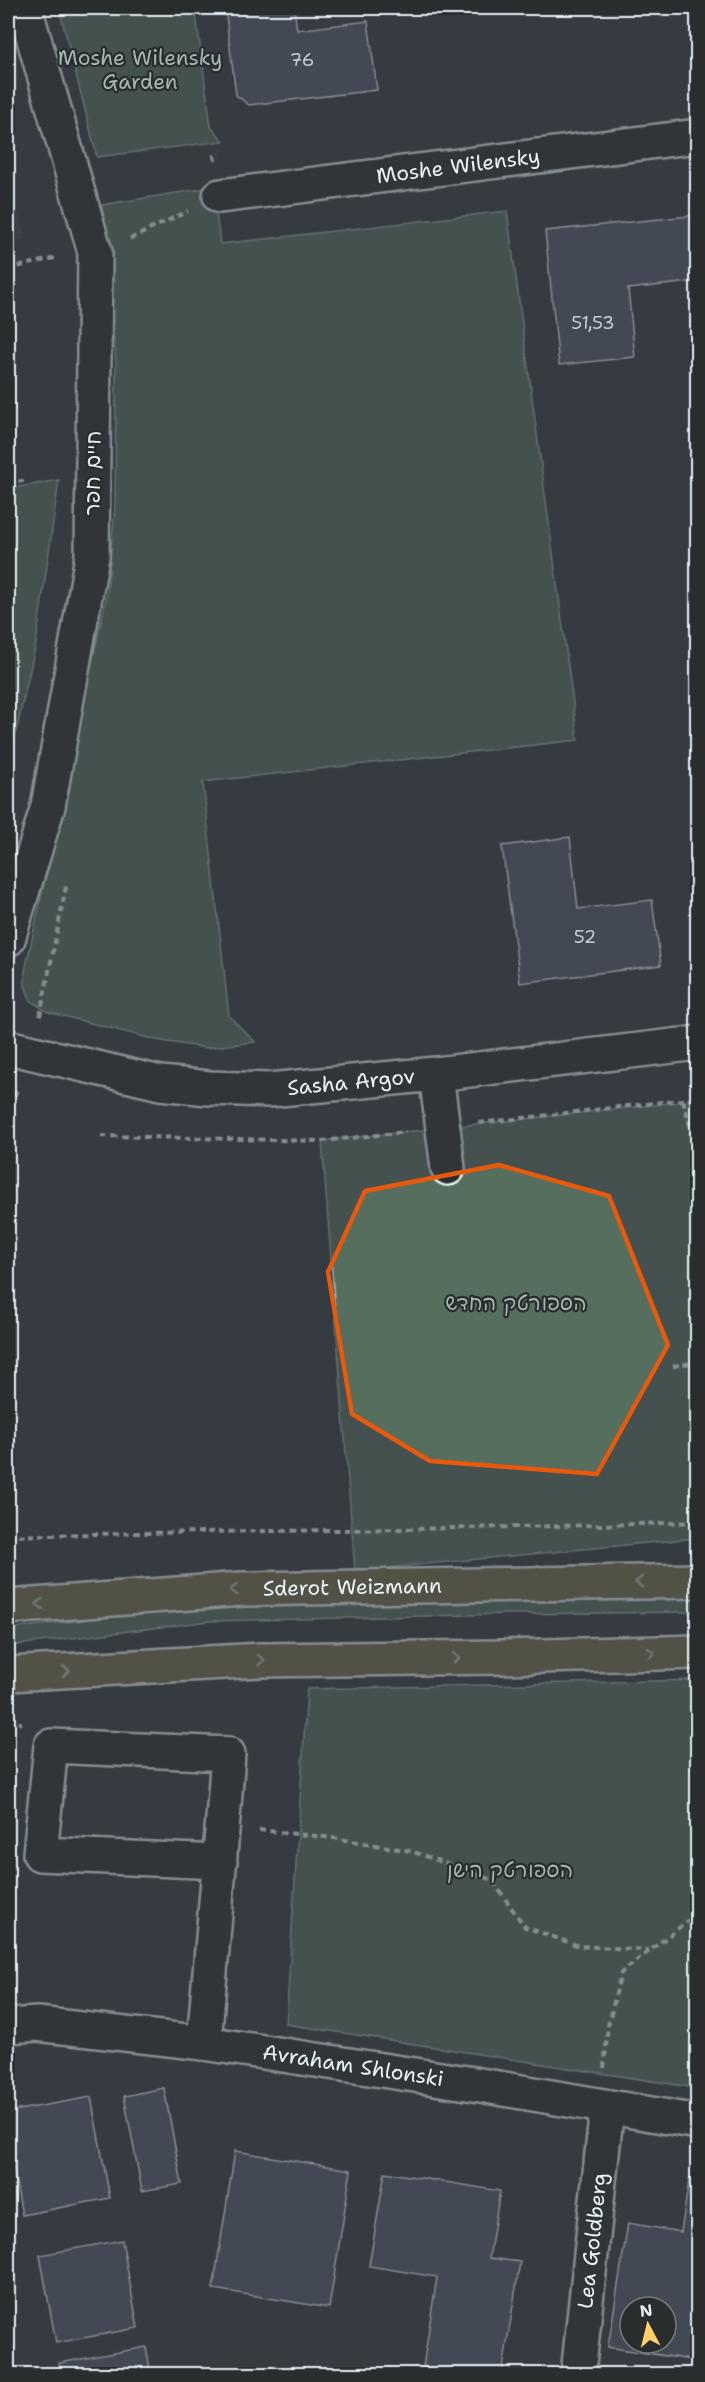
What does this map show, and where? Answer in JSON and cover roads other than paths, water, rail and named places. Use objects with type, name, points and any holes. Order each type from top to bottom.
[{"type":"main road","name":"Sderot Weizmann","points":[[8,1607],[242,1589],[698,1581]]},
{"type":"main road","points":[[8,1674],[261,1660],[698,1652]]},
{"type":"street","name":"חיים חפר","points":[[8,939],[48,806],[92,555],[95,252],[25,8]]},
{"type":"street","name":"Moshe Wilensky","points":[[220,196],[698,136]]},
{"type":"street","name":"Sasha Argov","points":[[8,1047],[159,1083],[209,1088],[269,1089],[436,1074],[698,1043]]},
{"type":"street","points":[[436,1074],[448,1168]]},
{"type":"street","points":[[204,2043],[228,1754],[51,1746],[40,1854],[219,1862]]},
{"type":"street","name":"Avraham Shlonski","points":[[8,2026],[37,2024],[204,2043],[474,2084],[698,2122]]},
{"type":"street","name":"Lea Goldberg","points":[[578,2374],[607,2108]]},
{"type":"park label","name":"Moshe Wilensky Garden","points":[[140,70]]},
{"type":"park label","name":"הספורטק החדש","points":[[516,1303]]},
{"type":"park label","name":"הספורטק הישן","points":[[510,1870]]}]
